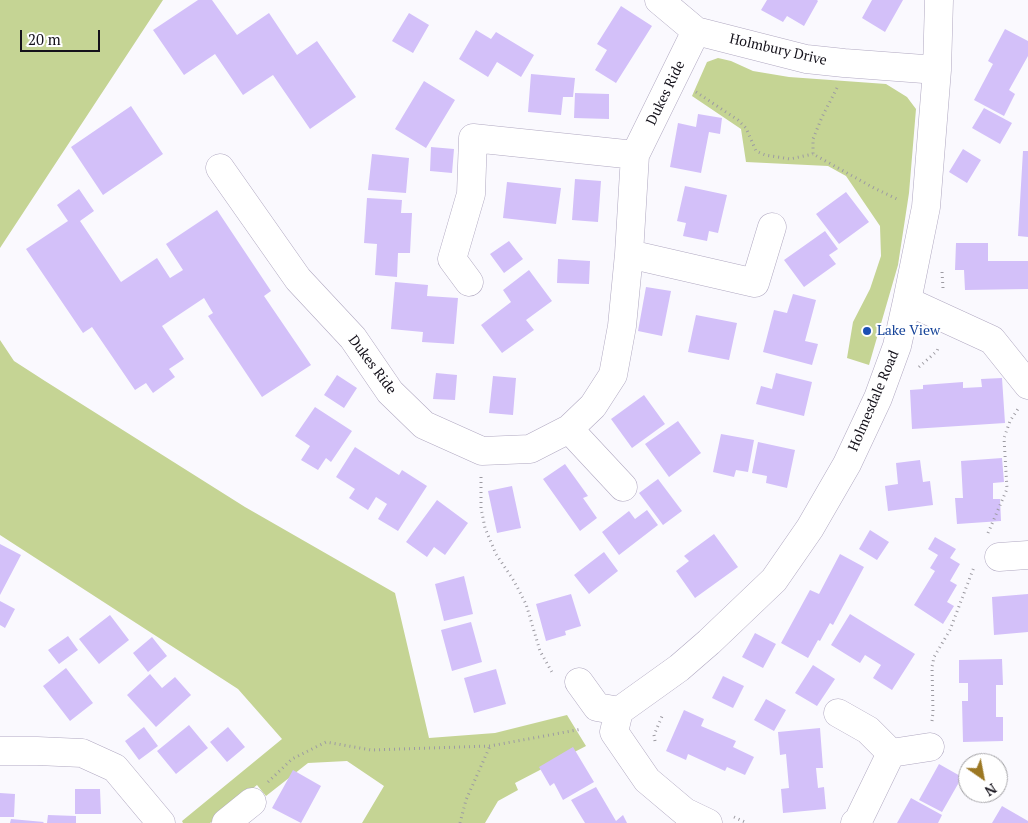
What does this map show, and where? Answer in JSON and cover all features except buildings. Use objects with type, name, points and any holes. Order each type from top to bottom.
[{"type":"street","name":"Holmbury Drive","points":[[659,0],[696,31],[806,59],[844,64],[937,70]]},
{"type":"street","name":"Holmesdale Road","points":[[619,711],[679,668],[774,580],[810,528],[847,464],[878,398],[897,346],[926,207],[937,70],[939,0]]},
{"type":"street","name":"Dukes Ride","points":[[220,168],[298,279],[353,338],[390,392],[424,426],[482,452],[530,449],[569,429],[593,406],[613,375],[622,326],[629,254],[635,155],[696,31]]},
{"type":"street","points":[[469,282],[452,259],[471,194],[473,138],[635,155]]},
{"type":"street","points":[[629,254],[755,283],[772,227]]},
{"type":"street","points":[[907,301],[992,340],[1024,396]]},
{"type":"street","points":[[569,429],[622,487]]},
{"type":"street","points":[[988,550],[1028,555]]},
{"type":"street","points":[[568,681],[597,707],[619,711],[614,732],[647,780],[690,819]]},
{"type":"street","points":[[838,713],[868,730],[891,753]]},
{"type":"street","points":[[891,753],[930,747]]},
{"type":"street","points":[[0,751],[82,753],[99,760],[115,768],[161,823]]},
{"type":"street","points":[[856,823],[891,753]]},
{"type":"street","points":[[226,823],[252,802]]},
{"type":"path","points":[[813,154],[813,139],[842,78],[844,64]]},
{"type":"path","points":[[673,78],[738,120],[746,128],[756,151],[766,155],[790,159],[813,154],[911,206],[926,207]]},
{"type":"path","points":[[930,747],[933,712],[932,667],[934,656],[950,630],[988,550],[1007,489],[1004,438],[1010,421],[1024,396]]},
{"type":"path","points":[[482,452],[481,508],[485,528],[496,554],[514,581],[526,604],[540,651],[568,681]]},
{"type":"path","points":[[252,802],[260,788],[292,759],[326,742],[371,750],[490,746],[589,728],[619,711]]},
{"type":"path","points":[[460,823],[466,800],[490,746]]},
{"type":"green space","points":[[0,0],[163,0],[0,248]]},
{"type":"green space","points":[[718,58],[731,61],[753,71],[789,77],[886,84],[907,97],[916,109],[909,193],[898,265],[869,365],[847,358],[853,322],[870,289],[881,256],[880,226],[846,176],[828,166],[746,162],[741,129],[692,96],[707,62]]},
{"type":"green space","points":[[0,340],[14,361],[45,381],[245,507],[395,593],[429,738],[495,733],[567,715],[586,746],[515,783],[518,790],[498,801],[485,823],[362,823],[384,786],[347,761],[308,763],[266,796],[257,785],[210,823],[183,823],[182,821],[282,739],[238,689],[0,535]]},
{"type":"place","name":"Lake View","points":[[867,331]]}]
